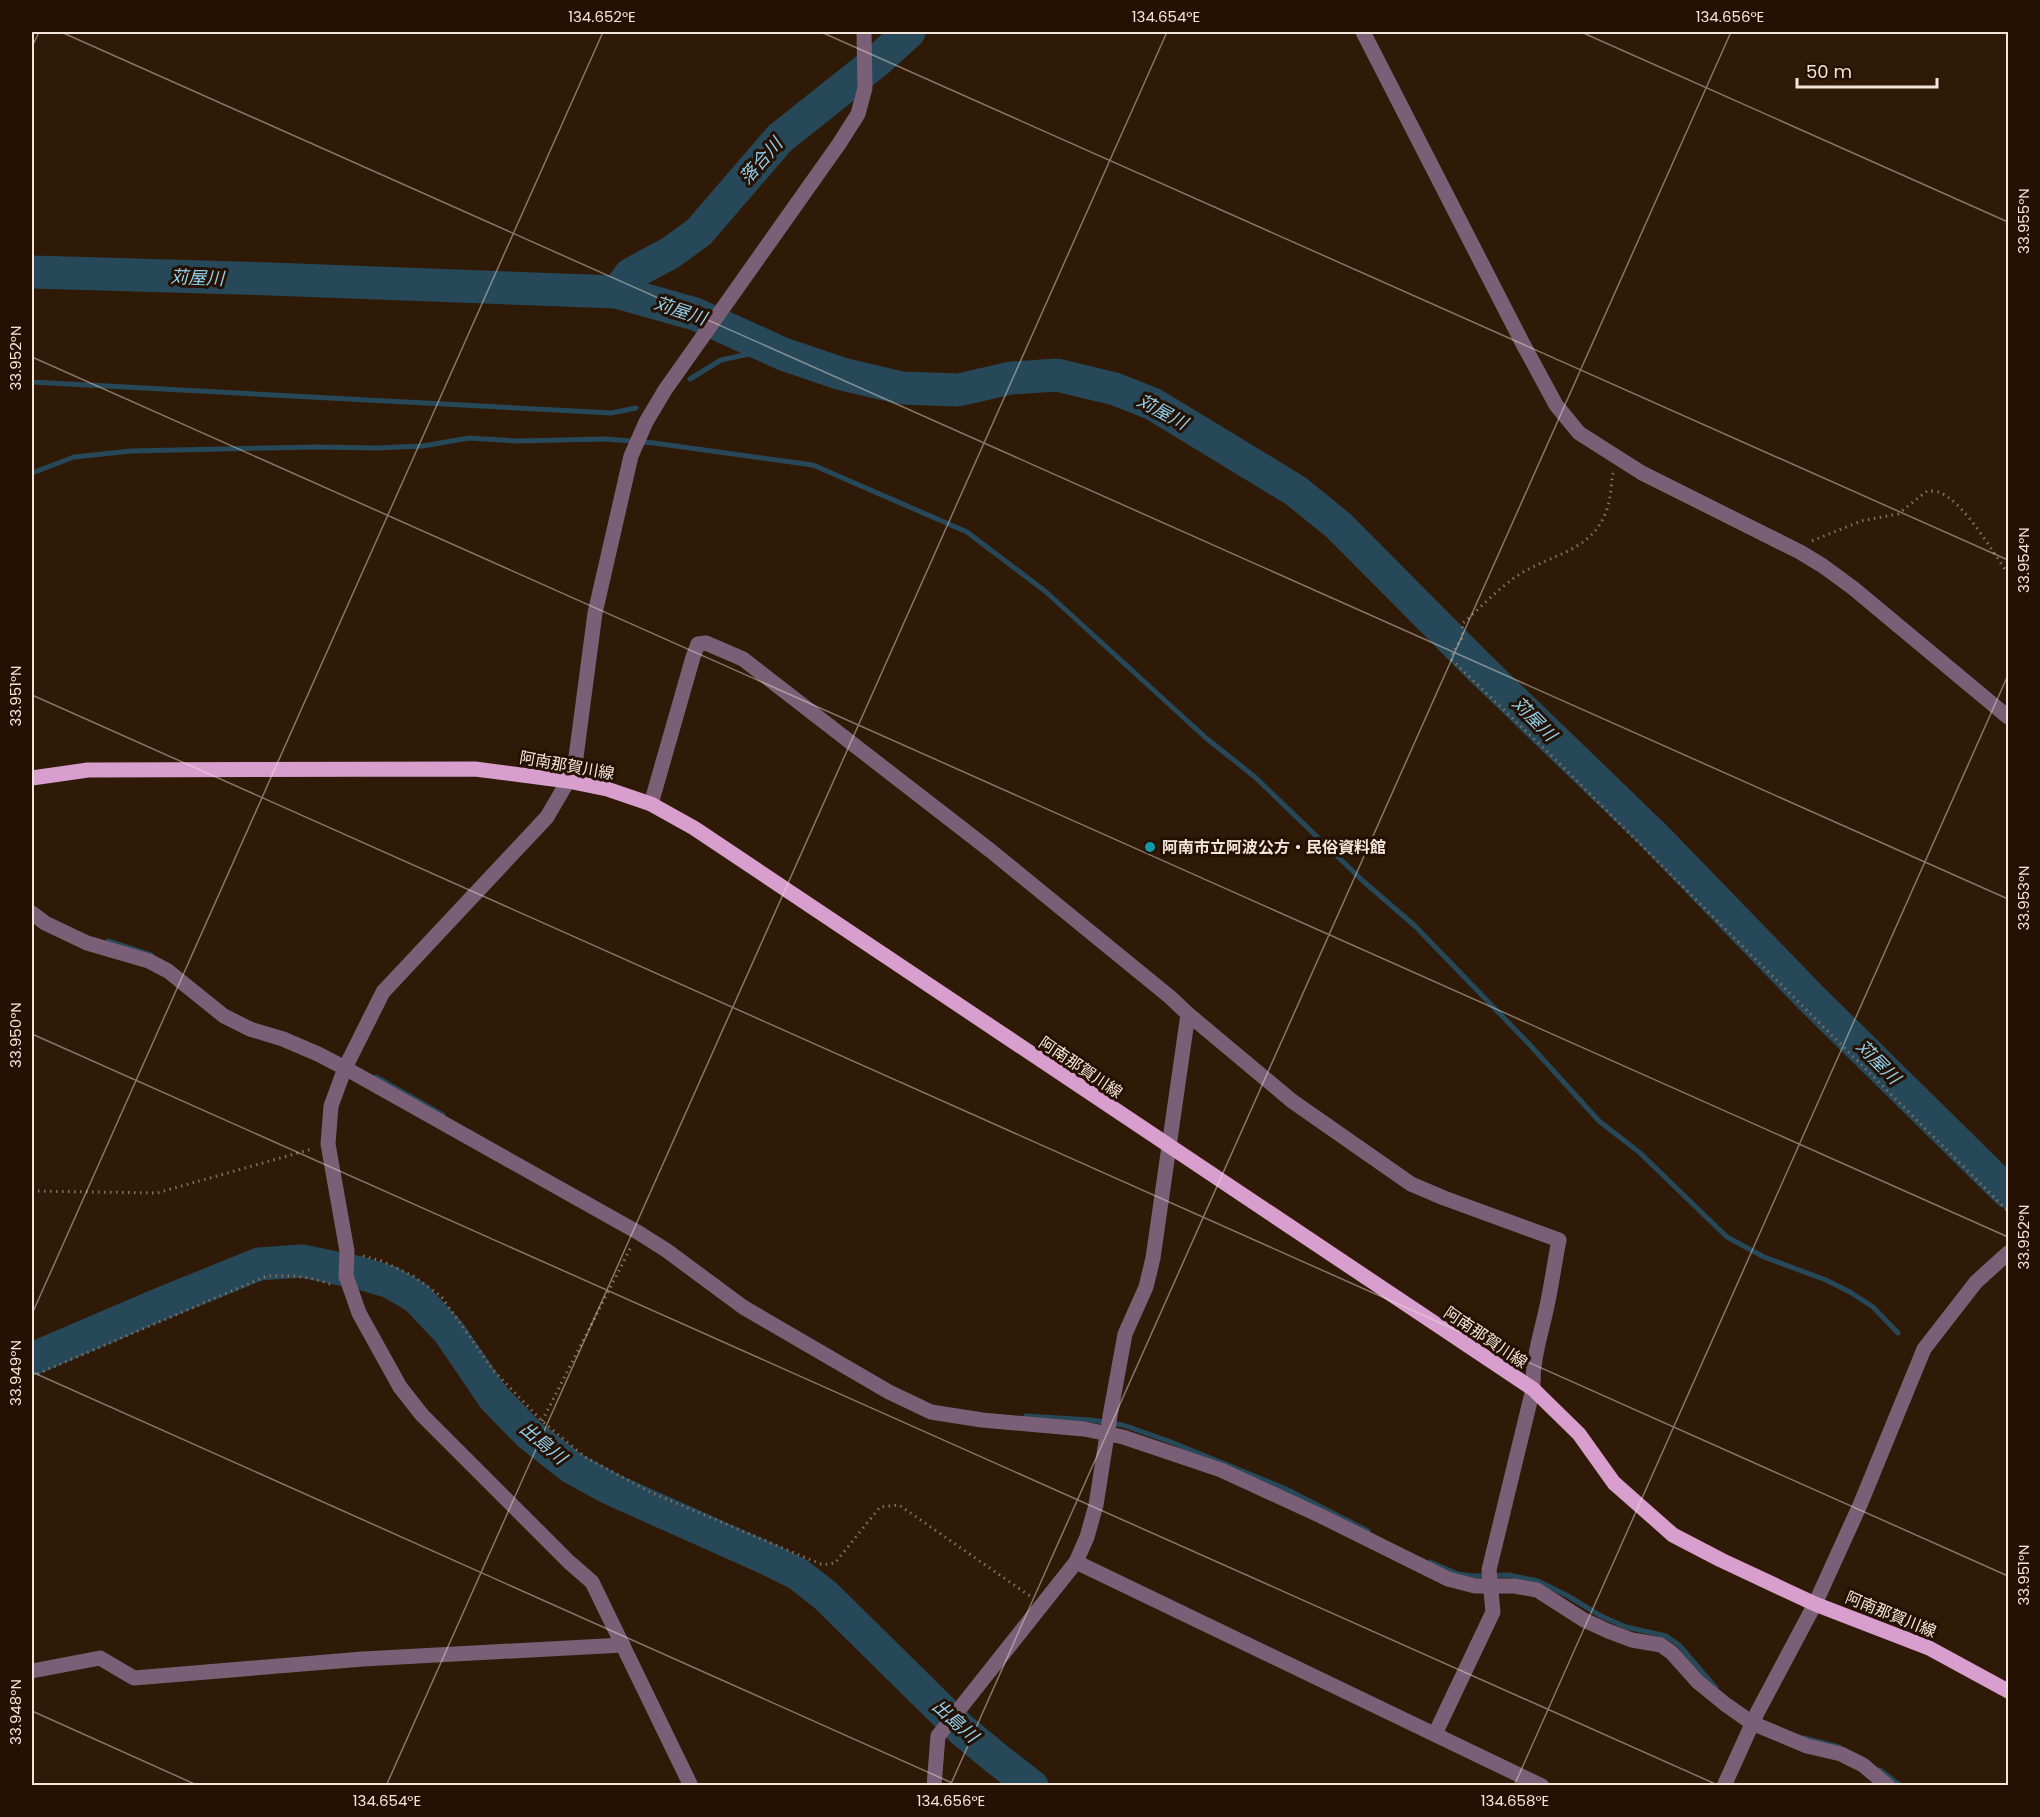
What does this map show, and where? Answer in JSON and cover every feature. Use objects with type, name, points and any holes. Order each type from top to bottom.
[{"type":"main road","name":"阿南那賀川線","points":[[32,778],[88,770],[475,769],[568,781],[608,789],[651,804],[694,828],[1533,1389],[1579,1434],[1614,1483],[1673,1534],[1721,1560],[1815,1604],[1929,1648],[2008,1691]]},
{"type":"street","points":[[691,1785],[592,1582],[569,1562],[422,1415],[400,1387],[359,1313],[351,1291],[327,1144],[331,1106],[347,1064],[383,992],[547,817],[568,781],[576,757],[595,613],[631,456],[646,422],[665,390],[858,114],[865,88],[864,32]]},
{"type":"street","points":[[1364,32],[1523,344],[1556,405],[1579,433],[1642,473],[1800,552],[1823,566],[1853,588],[2008,717]]},
{"type":"street","points":[[651,804],[698,644],[706,643],[743,659],[1000,858],[1170,997],[1292,1101],[1411,1184],[1558,1240],[1545,1315],[1538,1337],[1532,1378],[1533,1389],[1489,1579],[1493,1612],[1435,1734]]},
{"type":"street","points":[[32,913],[45,923],[87,943],[149,961],[168,971],[224,1016],[250,1029],[347,1064],[639,1233],[666,1250],[743,1307],[889,1392],[932,1412],[982,1420],[1084,1430],[1108,1426],[1123,1437],[1221,1470],[1321,1516],[1448,1579],[1475,1586],[1489,1579],[1537,1590],[1584,1620],[1608,1631],[1632,1640],[1661,1645],[1672,1653],[1698,1682],[1725,1704],[1807,1746],[1841,1754],[1863,1765],[1888,1785]]},
{"type":"street","points":[[934,1785],[938,1736],[1076,1562],[1087,1537],[1096,1505],[1125,1334],[1146,1287],[1153,1258],[1188,1014]]},
{"type":"street","points":[[1724,1785],[1754,1718],[1815,1604],[1860,1505],[1924,1349],[1976,1282],[2008,1253]]},
{"type":"street","points":[[1076,1562],[1542,1785]]},
{"type":"street","points":[[32,1671],[100,1658],[134,1678],[363,1659],[623,1645]]},
{"type":"path","points":[[1615,456],[1607,509],[1598,527],[1578,547],[1528,569],[1514,578],[1462,624],[1463,637],[1453,651],[1452,660],[1556,760],[2008,1211]]},
{"type":"path","points":[[1800,552],[1815,538],[1861,521],[1898,514],[1927,491],[1939,492],[1971,522],[2008,574]]},
{"type":"path","points":[[32,1191],[158,1192],[327,1144]]},
{"type":"path","points":[[542,1421],[639,1233]]},
{"type":"path","points":[[347,1263],[382,1261],[413,1276],[441,1296],[493,1370],[542,1421],[585,1457],[650,1492],[823,1565],[835,1563],[880,1507],[899,1504],[1043,1605]]},
{"type":"path","points":[[32,1376],[267,1276],[286,1275],[318,1279],[351,1291]]},
{"type":"waterway","name":"落合川","points":[[617,292],[631,274],[670,253],[699,232],[780,138],[877,61],[909,32]]},
{"type":"waterway","name":"苅屋川","points":[[32,272],[617,292],[695,314],[783,354],[842,374],[902,388],[958,390],[1011,378],[1057,375],[1115,389],[1153,404],[1296,491],[1339,526],[1479,667],[1653,835],[1810,997],[2008,1192]]},
{"type":"waterway","points":[[690,379],[721,360],[749,354],[783,354]]},
{"type":"waterway","points":[[32,382],[611,413],[636,408]]},
{"type":"waterway","points":[[32,473],[74,457],[131,451],[377,448],[423,446],[469,438],[516,441],[606,439],[654,443],[813,465],[967,532],[1045,591],[1206,738],[1255,777],[1363,881],[1415,926],[1530,1045],[1599,1121],[1639,1152],[1727,1237],[1764,1257],[1826,1280],[1850,1292],[1873,1307],[1898,1333]]},
{"type":"waterway","points":[[108,941],[151,955]]},
{"type":"waterway","points":[[376,1077],[443,1115]]},
{"type":"waterway","name":"出島川","points":[[32,1359],[259,1264],[302,1261],[390,1282],[416,1297],[449,1332],[494,1398],[529,1434],[571,1467],[609,1488],[798,1574],[826,1596],[962,1730],[1032,1786]]},
{"type":"waterway","points":[[1026,1416],[1091,1420],[1123,1425],[1286,1489],[1368,1531]]},
{"type":"waterway","points":[[1430,1562],[1458,1574],[1508,1575],[1538,1581],[1601,1616],[1626,1627],[1666,1636],[1679,1645],[1716,1688]]},
{"type":"waterway","points":[[1804,1738],[1839,1747]]},
{"type":"waterway","points":[[1880,1770],[1901,1786]]},
{"type":"place","name":"阿南市立阿波公方・民俗資料館","points":[[1150,847]]}]
